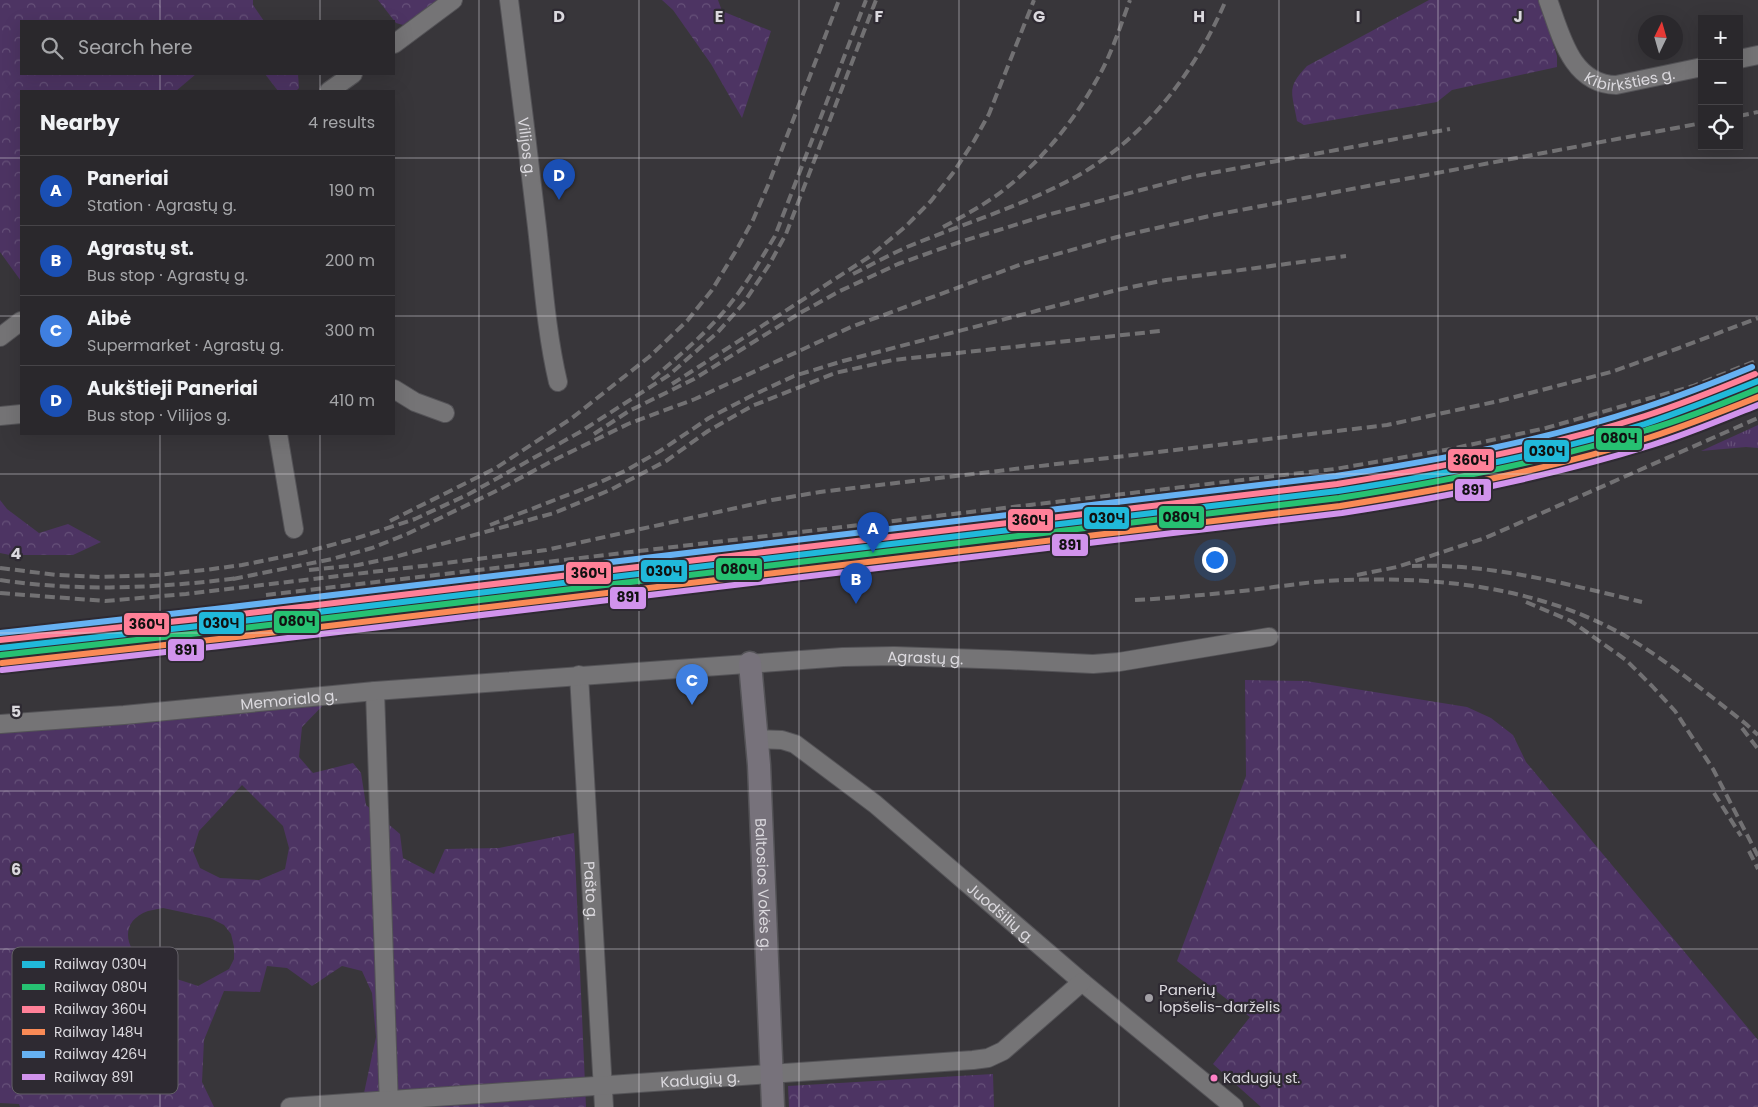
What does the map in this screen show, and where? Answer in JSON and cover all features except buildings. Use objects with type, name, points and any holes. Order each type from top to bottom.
[{"type":"main road","name":"Baltosios Vokės g.","points":[[750,663],[758,739],[773,1107]]},
{"type":"street","points":[[395,43],[453,0]]},
{"type":"street","name":"Vilijos g.","points":[[509,0],[545,311],[551,353],[558,382]]},
{"type":"street","name":"Kibirkšties g.","points":[[1548,0],[1561,37],[1574,63],[1583,72],[1604,85],[1616,85],[1698,68]]},
{"type":"street","points":[[1743,58],[1758,55]]},
{"type":"street","points":[[331,90],[351,81]]},
{"type":"street","points":[[0,337],[20,322]]},
{"type":"street","points":[[395,390],[415,402],[445,412]]},
{"type":"street","points":[[0,416],[20,414]]},
{"type":"street","points":[[278,435],[294,529]]},
{"type":"street","name":"Agrastų g.","points":[[579,675],[843,657],[894,656],[1093,664],[1119,662],[1269,637]]},
{"type":"street","name":"Memorialo g.","points":[[0,724],[579,675]]},
{"type":"street","name":"Pašto g.","points":[[579,675],[604,1107]]},
{"type":"street","points":[[375,691],[389,1104]]},
{"type":"street","name":"Juodšilių g.","points":[[758,739],[782,740],[794,744],[875,804],[1082,982],[1234,1107]]},
{"type":"street","name":"Kadugių g.","points":[[290,1107],[389,1104],[772,1073],[988,1058],[1003,1050],[1082,982]]},
{"type":"green space","points":[[0,0],[253,0],[253,5],[263,20],[20,20],[20,75],[195,75],[177,90],[20,90],[20,280],[0,252]]},
{"type":"green space","points":[[378,0],[437,0],[403,25],[396,23]]},
{"type":"green space","points":[[662,0],[718,0],[722,11],[771,31],[742,118],[711,64],[673,10]]},
{"type":"green space","points":[[1429,0],[1539,0],[1557,56],[1557,67],[1452,90],[1437,102],[1304,125],[1297,121],[1292,97],[1293,85],[1307,66]]},
{"type":"green space","points":[[266,75],[298,75],[299,88],[297,90],[277,90]]},
{"type":"green space","points":[[1758,425],[1758,448],[1746,447],[1701,451]]},
{"type":"green space","points":[[0,500],[7,509],[39,533],[68,524],[101,542],[73,555],[10,555],[0,553]]},
{"type":"green space","points":[[1245,680],[1306,681],[1467,707],[1491,718],[1513,735],[1526,762],[1758,1040],[1758,1107],[1261,1107],[1213,1064],[1250,1017],[1177,961],[1246,776]]},
{"type":"green space","points":[[328,700],[302,727],[299,757],[313,773],[353,763],[361,773],[366,805],[400,834],[403,858],[434,874],[445,849],[499,848],[574,833],[586,1107],[361,1107],[376,1037],[372,993],[362,971],[342,966],[312,986],[287,968],[267,966],[260,992],[224,991],[204,1040],[202,1082],[214,1107],[20,1107],[19,1104],[0,1103],[0,728]],"holes":[[[242,785],[283,826],[289,848],[285,869],[259,880],[220,878],[200,868],[193,851],[199,831]]]},
{"type":"green space","points":[[993,1074],[994,1107],[789,1107],[788,1086]]},
{"type":"railway","points":[[390,521],[496,468],[572,418],[649,357],[687,321],[712,290],[753,220],[839,0]]},
{"type":"railway","points":[[652,379],[693,343],[721,314],[748,279],[775,236],[866,0]]},
{"type":"railway","points":[[0,568],[57,575],[100,577],[156,575],[242,565],[302,553],[357,538],[415,519],[469,494],[580,432],[669,375],[718,332],[743,304],[769,265],[786,234],[876,0]]},
{"type":"railway","points":[[672,384],[869,257],[905,227],[931,201],[953,173],[989,114],[1034,0]]},
{"type":"railway","points":[[943,227],[1005,189],[1032,166],[1056,139],[1078,111],[1106,62],[1130,0]]},
{"type":"railway","points":[[853,274],[907,247],[1048,191],[1094,165],[1119,147],[1142,127],[1181,80],[1198,55],[1226,0]]},
{"type":"railway","points":[[1743,115],[1758,112]]},
{"type":"railway","points":[[233,579],[332,559],[372,548],[407,534],[496,491],[628,424],[695,399],[851,327],[1022,264],[1117,237],[1214,215],[1698,124]]},
{"type":"railway","points":[[594,434],[629,411],[694,379],[800,313],[840,291],[898,264],[960,242],[1047,215],[1190,177],[1450,129]]},
{"type":"railway","points":[[490,525],[627,470],[660,451],[709,418],[794,376],[843,361],[1117,290],[1166,280],[1346,256]]},
{"type":"railway","points":[[0,593],[105,601],[186,594],[431,565],[546,550],[772,500],[820,492],[1387,425],[1499,401],[1611,372],[1758,318]]},
{"type":"railway","points":[[309,570],[358,565],[391,558],[554,513],[610,490],[666,461],[708,431],[752,406],[835,373],[893,360],[1160,331]]},
{"type":"railway","points":[[266,595],[1335,469],[1451,449],[1546,428],[1693,386],[1758,360]]},
{"type":"railway","points":[[504,602],[1299,507],[1358,498],[1474,476],[1590,449],[1703,413],[1758,392]]},
{"type":"railway","points":[[1357,575],[1397,567],[1485,538],[1758,418]]},
{"type":"railway","points":[[1412,566],[1441,566],[1499,571],[1557,582],[1642,602]]},
{"type":"railway","points":[[0,580],[60,586],[120,587],[239,578]]},
{"type":"railway","points":[[1135,600],[1222,593],[1326,581],[1365,580],[1443,582],[1520,595],[1557,605],[1593,619],[1627,637],[1688,679],[1758,735]]},
{"type":"railway","points":[[1526,602],[1571,621],[1626,660],[1675,711],[1713,769],[1758,856]]},
{"type":"railway","points":[[0,658],[453,607]]},
{"type":"railway","points":[[1742,728],[1758,749]]},
{"type":"railway","points":[[1714,793],[1741,836]]},
{"type":"railway","points":[[1749,851],[1758,869]]},
{"type":"rail line","name":"426Ч","points":[[0,633],[1336,476],[1452,456],[1529,440],[1605,420],[1657,403],[1752,367]]},
{"type":"rail line","name":"360Ч","points":[[0,640],[216,617],[1337,484],[1415,471],[1569,438],[1659,411],[1755,374]]},
{"type":"rail line","name":"030Ч","points":[[0,648],[1338,491],[1454,471],[1531,455],[1645,424],[1758,381]]},
{"type":"rail line","name":"080Ч","points":[[1,655],[1339,498],[1456,478],[1571,452],[1675,421],[1758,389]]},
{"type":"rail line","name":"148Ч","points":[[2,663],[1340,506],[1419,493],[1575,459],[1665,432],[1758,397]]},
{"type":"rail line","name":"891","points":[[2,670],[220,646],[1342,513],[1459,493],[1575,467],[1665,441],[1758,405]]},
{"type":"place","name":"Aukštieji Paneriai","points":[[559,200]]},
{"type":"place","name":"Paneriai","points":[[873,553]]},
{"type":"place","name":"Agrastų st.","points":[[856,604]]},
{"type":"place","name":"Aibė","points":[[692,705]]},
{"type":"place","name":"Panerių lopšelis-darželis","points":[[1149,998]]},
{"type":"place","name":"Kadugių st.","points":[[1214,1078]]}]
